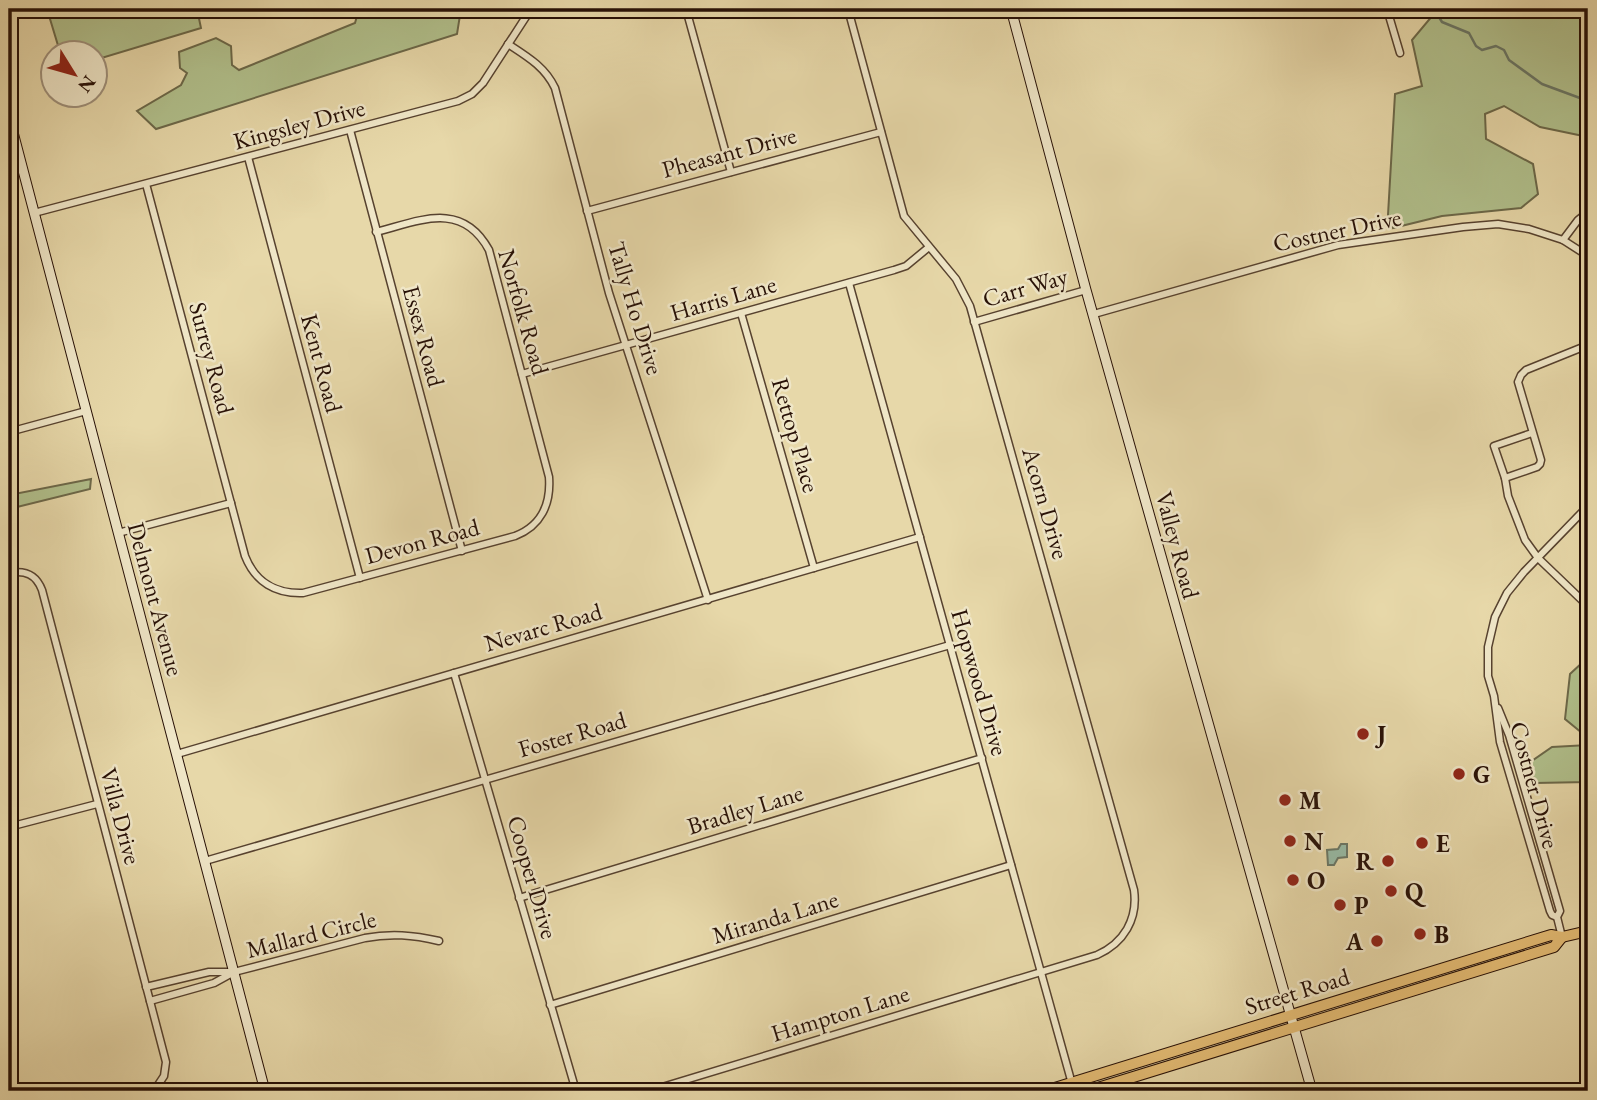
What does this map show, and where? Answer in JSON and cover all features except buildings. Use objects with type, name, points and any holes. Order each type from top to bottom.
[{"type":"main road","name":"Street Road","points":[[1045,1091],[1073,1087],[1551,934],[1562,937],[1588,931]]},
{"type":"main road","name":"Street Road","points":[[1088,1091],[1553,947],[1562,937]]},
{"type":"street","name":"Kingsley Drive","points":[[34,214],[465,98],[483,83],[531,9]]},
{"type":"street","points":[[686,9],[731,172]]},
{"type":"street","name":"Acorn Drive","points":[[848,9],[904,216],[962,289],[974,322],[1135,897],[1130,924],[1125,934],[1111,948],[1041,972]]},
{"type":"street","name":"Valley Road","points":[[1011,9],[1086,290],[1312,1091]]},
{"type":"street","points":[[1387,9],[1400,53]]},
{"type":"street","name":"Tally Ho Drive","points":[[508,44],[539,65],[550,77],[555,88],[609,293],[708,600]]},
{"type":"street","name":"Delmont Avenue","points":[[9,117],[265,1091]]},
{"type":"street","name":"Essex Road","points":[[350,130],[462,551]]},
{"type":"street","name":"Pheasant Drive","points":[[587,211],[881,132]]},
{"type":"street","name":"Kent Road","points":[[248,157],[360,578]]},
{"type":"street","name":"Surrey Road","points":[[146,184],[241,541]]},
{"type":"street","points":[[1563,240],[1578,220],[1588,212]]},
{"type":"street","name":"Norfolk Road","points":[[376,232],[433,218],[465,224],[477,232],[488,250],[535,425]]},
{"type":"street","name":"Costner Drive","points":[[1094,314],[1338,245],[1463,227],[1498,224],[1529,229],[1563,240],[1588,256]]},
{"type":"street","name":"Harris Lane","points":[[522,374],[906,266],[929,247]]},
{"type":"street","name":"Hopwood Drive","points":[[849,283],[1073,1087]]},
{"type":"street","name":"Carr Way","points":[[974,322],[1086,290]]},
{"type":"street","name":"Rettop Place","points":[[741,313],[814,568]]},
{"type":"street","points":[[1505,478],[1537,467],[1541,460],[1518,382],[1521,375],[1526,370],[1588,345]]},
{"type":"street","points":[[9,432],[86,411]]},
{"type":"street","name":"Devon Road","points":[[241,541],[247,562],[259,579],[276,590],[303,593],[520,534],[541,517],[550,489],[535,425]]},
{"type":"street","points":[[1532,433],[1494,446],[1505,478],[1507,496],[1525,540],[1538,558],[1588,606]]},
{"type":"street","points":[[118,533],[231,503]]},
{"type":"street","name":"Costner Drive","points":[[1562,937],[1557,917],[1550,911],[1500,742],[1488,676],[1488,647],[1495,617],[1507,593],[1588,506]]},
{"type":"street","name":"Nevarc Road","points":[[177,754],[920,537]]},
{"type":"street","name":"Villa Drive","points":[[9,573],[27,573],[39,581],[166,1062],[164,1076],[154,1091]]},
{"type":"street","name":"Foster Road","points":[[205,861],[950,645]]},
{"type":"street","name":"Cooper Drive","points":[[454,673],[576,1091]]},
{"type":"street","name":"Bradley Lane","points":[[519,898],[982,758]]},
{"type":"street","points":[[9,827],[97,804]]},
{"type":"street","name":"Miranda Lane","points":[[550,1004],[1011,865]]},
{"type":"street","name":"Mallard Circle","points":[[234,972],[375,936],[405,934],[439,941]]},
{"type":"street","points":[[146,987],[209,972],[234,972]]},
{"type":"street","points":[[149,1000],[214,983],[234,972]]},
{"type":"street","name":"Hampton Lane","points":[[649,1091],[1041,972]]},
{"type":"shaded area","points":[[47,9],[197,9],[201,28],[108,56],[108,38],[56,38]]},
{"type":"shaded area","points":[[359,9],[461,9],[457,34],[156,129],[137,111],[181,85],[187,73],[180,68],[179,52],[216,38],[231,46],[232,65],[239,70],[355,23]]},
{"type":"shaded area","points":[[1438,9],[1578,9],[1588,16],[1588,137],[1540,127],[1504,106],[1485,114],[1486,139],[1533,164],[1538,194],[1521,208],[1442,216],[1393,228],[1388,215],[1395,94],[1422,86],[1412,40]]},
{"type":"shaded area","points":[[91,479],[90,489],[9,509],[9,495]]},
{"type":"shaded area","points":[[1583,662],[1588,664],[1588,738],[1565,719],[1570,674]]},
{"type":"shaded area","points":[[1588,745],[1588,782],[1535,783],[1529,763],[1552,747]]},
{"type":"shaded area","points":[[1341,844],[1347,844],[1347,857],[1338,858],[1334,865],[1328,865],[1327,850],[1338,849]]},
{"type":"waterway","points":[[1434,9],[1442,22],[1469,33],[1476,46],[1482,50],[1496,46],[1504,50],[1509,60],[1542,84],[1588,101]]},
{"type":"place","name":"J","points":[[1363,734]]},
{"type":"place","name":"G","points":[[1459,774]]},
{"type":"place","name":"M","points":[[1285,800]]},
{"type":"place","name":"N","points":[[1290,841]]},
{"type":"place","name":"E","points":[[1422,843]]},
{"type":"place","name":"R","points":[[1388,861]]},
{"type":"place","name":"O","points":[[1293,880]]},
{"type":"place","name":"Q","points":[[1391,891]]},
{"type":"place","name":"P","points":[[1340,905]]},
{"type":"place","name":"B","points":[[1420,934]]},
{"type":"place","name":"A","points":[[1377,941]]}]
